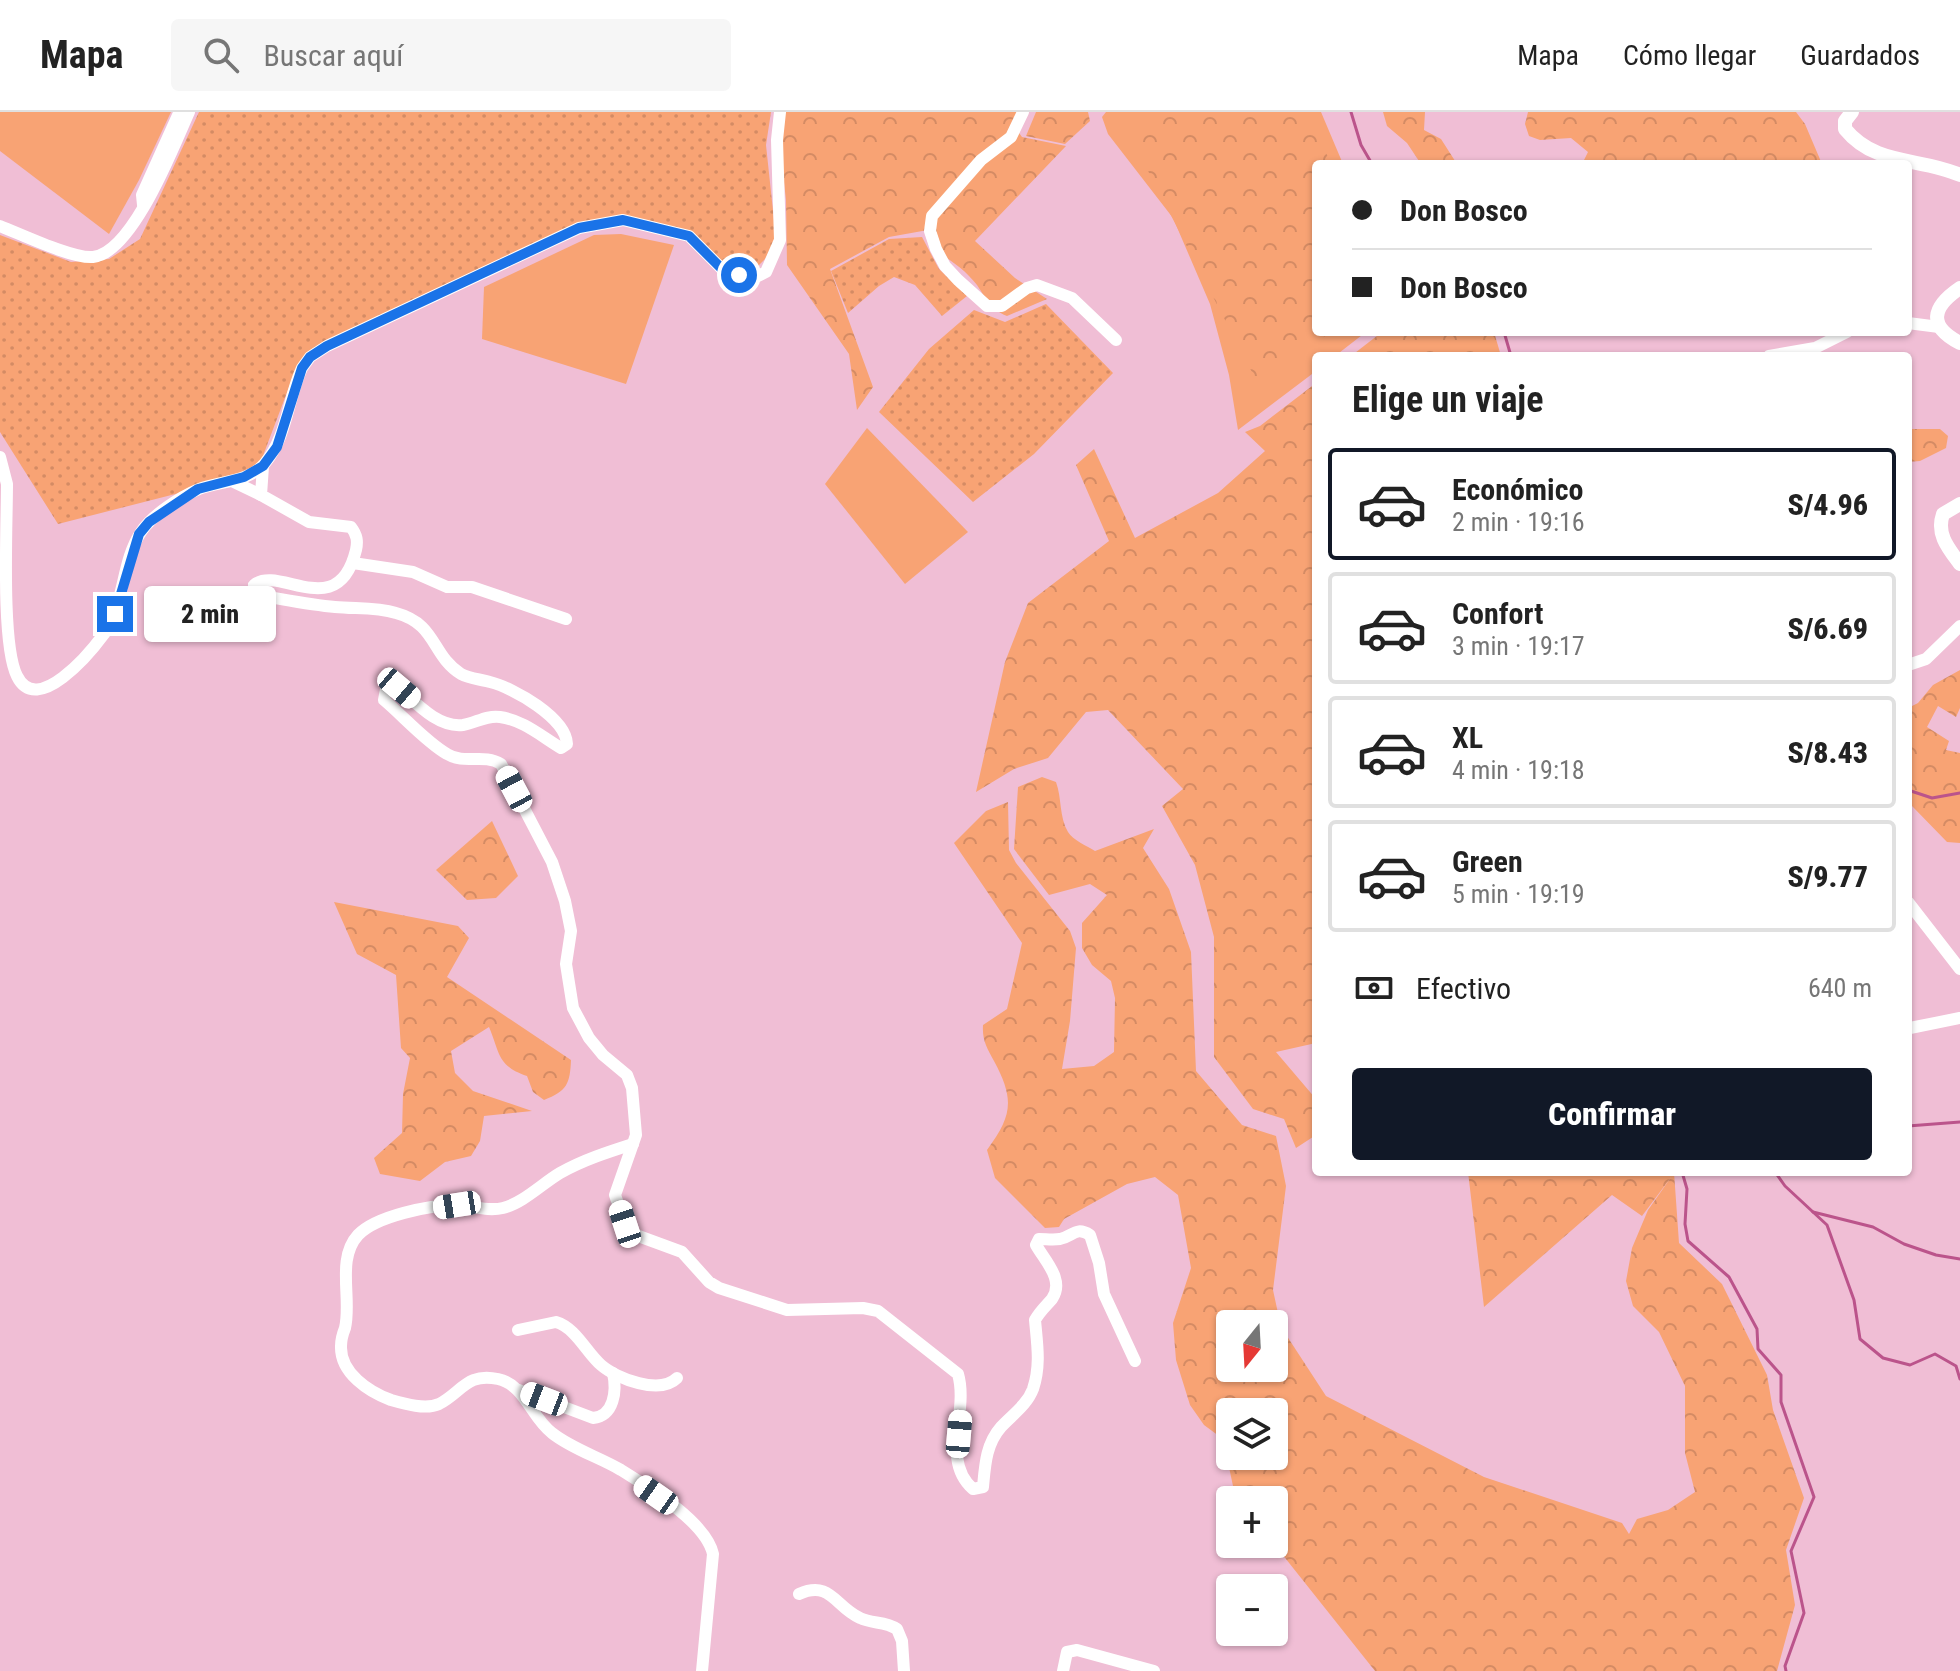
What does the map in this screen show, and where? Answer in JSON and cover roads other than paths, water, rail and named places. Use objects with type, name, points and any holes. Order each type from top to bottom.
[{"type":"main road","points":[[1852,112],[1845,121],[1845,129],[1865,147],[1899,160]]},
{"type":"main road","points":[[1912,163],[1960,175]]},
{"type":"main road","points":[[1960,288],[1939,308],[1937,320],[1947,336],[1960,343]]},
{"type":"main road","points":[[1960,504],[1943,514],[1940,526],[1949,549],[1960,564]]},
{"type":"street","points":[[143,205],[142,195],[180,112]]},
{"type":"street","points":[[0,226],[92,257],[109,252],[151,198],[189,112]]},
{"type":"street","points":[[0,630],[10,650],[17,677],[27,688],[38,691],[51,686],[84,657],[104,634],[115,614],[139,534],[149,522],[198,489],[232,481],[263,466],[277,447],[302,368],[317,352],[579,228],[623,220],[689,236],[723,270],[731,273],[754,278],[766,272],[780,240],[777,140],[780,112]]},
{"type":"street","points":[[1023,112],[1011,137],[981,160],[932,216],[930,231],[936,249],[945,266],[987,306],[1002,306],[1027,288],[1037,285],[1072,298],[1116,340]]},
{"type":"street","points":[[1912,324],[1939,327]]},
{"type":"street","points":[[1792,352],[1815,348],[1839,336]]},
{"type":"street","points":[[0,457],[7,484],[10,650]]},
{"type":"street","points":[[261,495],[263,466]]},
{"type":"street","points":[[232,481],[309,522],[351,527],[357,534],[353,563],[343,579],[333,585],[310,588],[265,580],[254,585],[256,592],[263,596],[335,607],[372,608],[412,619],[433,636],[440,651],[461,674],[504,687],[527,699],[565,732],[567,744],[561,748],[512,720],[486,717],[461,725],[449,724],[430,715],[399,688],[393,686],[383,694],[384,700],[447,754],[463,760],[491,758],[501,764],[552,862],[571,931],[566,964],[573,1008],[589,1038],[603,1055],[627,1075],[632,1088],[636,1129],[615,1195],[625,1224],[633,1234],[682,1252],[709,1282],[719,1288],[787,1310],[863,1308],[878,1311],[958,1374],[961,1411],[956,1458],[958,1469],[973,1489],[983,1487],[991,1443],[999,1429],[1027,1401],[1032,1390],[1039,1346],[1035,1320],[1057,1288],[1051,1267],[1036,1245],[1039,1239],[1064,1238],[1080,1230],[1090,1235],[1104,1294],[1135,1361]]},
{"type":"street","points":[[353,563],[413,572],[447,587],[472,587],[566,619]]},
{"type":"street","points":[[1912,664],[1926,659],[1960,626]]},
{"type":"street","points":[[1912,907],[1960,969]]},
{"type":"street","points":[[1912,1028],[1960,1018]]},
{"type":"street","points":[[613,1373],[614,1389],[609,1410],[593,1418],[498,1379],[476,1378],[438,1404],[424,1407],[379,1395],[356,1379],[345,1364],[340,1346],[348,1316],[346,1260],[358,1235],[385,1219],[457,1205],[481,1210],[506,1208],[575,1165],[633,1144]]},
{"type":"street","points":[[518,1330],[549,1322],[563,1324],[602,1366],[613,1373],[657,1386],[667,1385],[677,1378]]},
{"type":"street","points":[[519,1390],[533,1415],[552,1434],[621,1470],[687,1517],[711,1545],[712,1571],[702,1671]]},
{"type":"street","points":[[799,1594],[811,1589],[820,1590],[855,1616],[897,1629],[902,1641],[904,1671]]},
{"type":"street","points":[[1063,1671],[1067,1652],[1077,1650],[1154,1671]]},
{"type":"waterway","points":[[1351,112],[1361,145],[1370,160]]},
{"type":"waterway","points":[[1505,336],[1510,352]]},
{"type":"waterway","points":[[1912,791],[1932,798],[1960,793]]},
{"type":"waterway","points":[[1912,1126],[1960,1122]]},
{"type":"waterway","points":[[1683,1176],[1687,1189],[1685,1224],[1688,1241],[1729,1277],[1757,1329],[1758,1349],[1781,1375],[1781,1402],[1814,1497],[1791,1551],[1804,1613],[1785,1666],[1786,1671]]},
{"type":"waterway","points":[[1778,1176],[1827,1225],[1854,1300],[1860,1339],[1883,1358],[1910,1365],[1935,1354],[1956,1366],[1960,1379]]},
{"type":"waterway","points":[[1813,1212],[1873,1227],[1904,1244],[1960,1259]]}]
